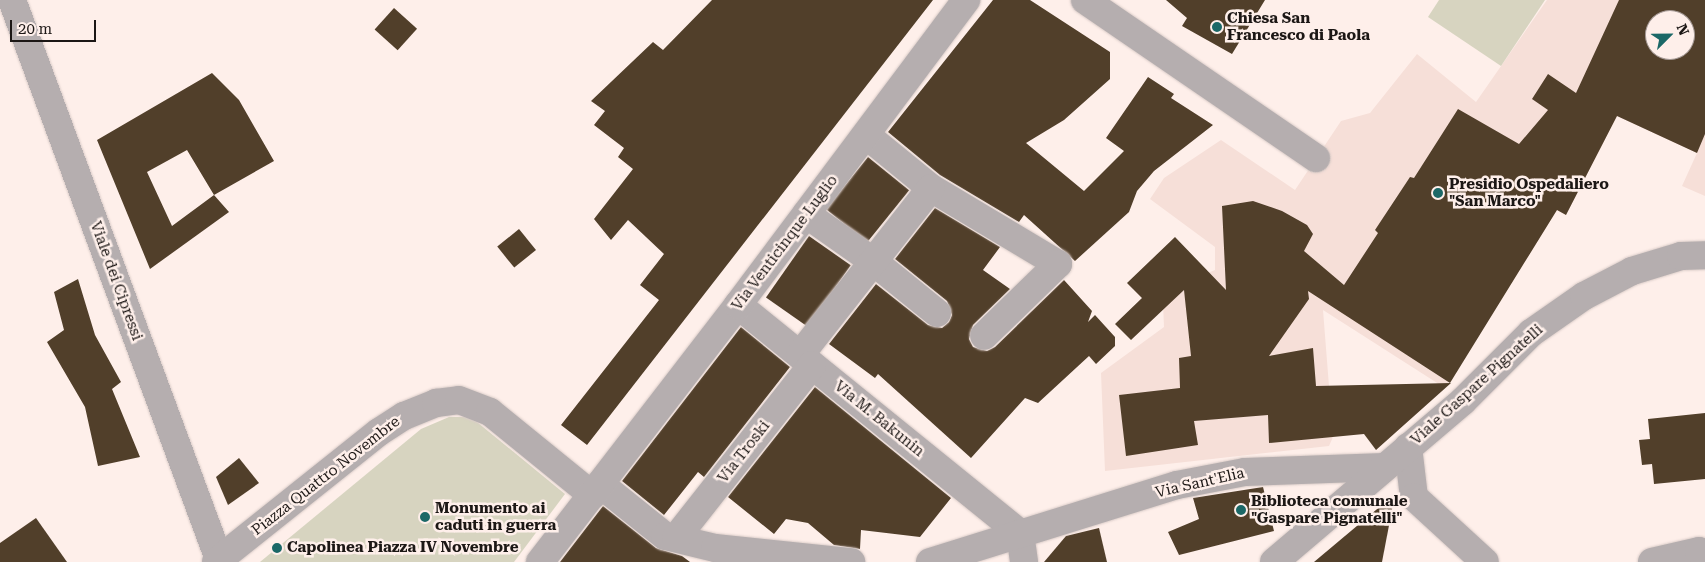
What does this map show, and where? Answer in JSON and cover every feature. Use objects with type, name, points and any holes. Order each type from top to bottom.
[{"type":"street","name":"Viale dei Cipressi","points":[[12,0],[218,561]]},
{"type":"street","name":"Via Venticinque Luglio","points":[[596,490],[738,305],[966,0]]},
{"type":"street","points":[[1085,0],[1316,158]]},
{"type":"street","points":[[866,135],[931,188],[1058,264],[984,336]]},
{"type":"street","name":"Via Troski","points":[[676,538],[806,360],[874,262],[931,188]]},
{"type":"street","points":[[806,214],[874,262],[937,313]]},
{"type":"street","name":"Viale Gaspare Pignatelli","points":[[1274,562],[1463,401],[1531,333],[1584,296],[1632,271],[1681,256],[1705,255]]},
{"type":"street","name":"Via M. Bakunin","points":[[738,305],[1020,533]]},
{"type":"street","name":"Piazza Quattro Novembre","points":[[218,561],[379,432],[404,416],[436,403],[459,400],[490,412],[596,490]]},
{"type":"street","points":[[1408,447],[1414,497],[1484,562]]},
{"type":"street","name":"Via Sant'Elia","points":[[930,562],[1177,485],[1245,472],[1385,467]]},
{"type":"street","points":[[540,562],[596,490],[665,536],[715,548],[851,562]]},
{"type":"street","points":[[1020,533],[1024,562]]},
{"type":"street","points":[[1652,562],[1699,551],[1705,553]]},
{"type":"shaded area","points":[[1439,0],[1545,0],[1501,66],[1428,17]]},
{"type":"shaded area","points":[[1547,0],[1705,0],[1705,196],[1682,186],[1697,153],[1617,116],[1566,215],[1557,210],[1445,388],[1323,310],[1333,437],[1329,446],[1105,471],[1101,373],[1164,327],[1163,303],[1193,279],[1215,270],[1215,247],[1150,199],[1164,178],[1221,140],[1295,190],[1341,121],[1370,113],[1417,54],[1476,102]]},
{"type":"shaded area","points":[[449,417],[465,417],[477,422],[565,494],[514,562],[260,562],[421,429]]},
{"type":"building","points":[[712,0],[933,0],[587,445],[561,425],[659,300],[640,285],[664,254],[628,220],[611,240],[594,219],[633,169],[618,157],[624,148],[594,125],[605,111],[591,101],[653,42],[663,50]]},
{"type":"building","points":[[993,0],[1030,0],[1110,52],[1110,79],[1064,120],[1026,143],[1084,191],[1124,151],[1106,138],[1148,77],[1174,94],[1171,98],[1213,125],[1154,171],[1137,191],[1129,212],[1075,261],[1024,215],[1019,222],[940,175],[888,132]]},
{"type":"building","name":"Chiesa San Francesco di Paola","points":[[1166,0],[1265,0],[1232,54],[1182,26],[1187,18]]},
{"type":"building","points":[[1619,0],[1705,0],[1705,134],[1697,153],[1617,116],[1566,215],[1557,210],[1450,383],[1308,291],[1309,299],[1269,356],[1313,348],[1316,386],[1451,383],[1376,450],[1364,434],[1269,443],[1268,415],[1194,421],[1198,445],[1126,456],[1119,395],[1180,388],[1179,358],[1191,356],[1184,290],[1131,340],[1115,324],[1142,298],[1127,283],[1175,237],[1226,290],[1222,206],[1253,201],[1282,211],[1307,225],[1313,234],[1304,251],[1344,285],[1378,233],[1375,230],[1410,177],[1414,178],[1458,109],[1519,144],[1548,110],[1532,99],[1548,74],[1576,93]]},
{"type":"building","points":[[394,8],[417,29],[398,50],[375,30]]},
{"type":"building","points":[[212,73],[239,100],[274,161],[214,195],[229,212],[150,269],[97,140]],"holes":[[[187,150],[214,195],[172,226],[147,172]]]},
{"type":"building","points":[[868,157],[909,190],[867,242],[826,209]]},
{"type":"building","points":[[935,208],[1000,247],[983,270],[1010,289],[973,325],[969,339],[973,347],[987,351],[995,347],[1064,280],[1092,311],[1088,322],[1095,315],[1115,337],[1115,346],[1096,364],[1089,356],[1038,403],[1025,398],[971,458],[878,374],[875,378],[829,344],[876,284],[928,325],[942,328],[949,322],[952,315],[947,301],[895,259]]},
{"type":"building","points":[[519,229],[536,250],[514,268],[497,247]]},
{"type":"building","points":[[809,236],[851,265],[808,327],[766,297]]},
{"type":"building","points":[[78,279],[95,335],[121,382],[112,389],[140,457],[98,466],[85,407],[47,342],[64,330],[54,292]]},
{"type":"building","points":[[741,327],[790,367],[704,477],[698,472],[664,515],[622,481]]},
{"type":"building","points":[[815,387],[951,498],[920,537],[861,530],[860,549],[834,545],[808,523],[786,519],[774,534],[728,497]]},
{"type":"building","points":[[1705,413],[1705,479],[1654,484],[1652,464],[1642,465],[1639,440],[1650,439],[1648,419]]},
{"type":"building","points":[[239,458],[259,483],[228,505],[216,477]]},
{"type":"building","points":[[1263,487],[1274,531],[1179,555],[1168,532],[1199,519],[1193,498]]},
{"type":"building","points":[[1395,494],[1382,562],[1314,562]]},
{"type":"building","points":[[603,506],[656,548],[682,556],[690,562],[560,562]]},
{"type":"building","points":[[36,518],[67,562],[0,562],[0,543]]},
{"type":"building","points":[[1099,528],[1107,562],[1044,562],[1066,536]]},
{"type":"place","name":"Chiesa San Francesco di Paola","points":[[1217,27]]},
{"type":"place","name":"Presidio Ospedaliero \"San Marco\"","points":[[1438,193]]},
{"type":"place","name":"Biblioteca comunale \"Gaspare Pignatelli\"","points":[[1241,510]]},
{"type":"place","name":"Monumento ai caduti in guerra","points":[[425,517]]},
{"type":"place","name":"Capolinea Piazza IV Novembre","points":[[277,548]]}]
